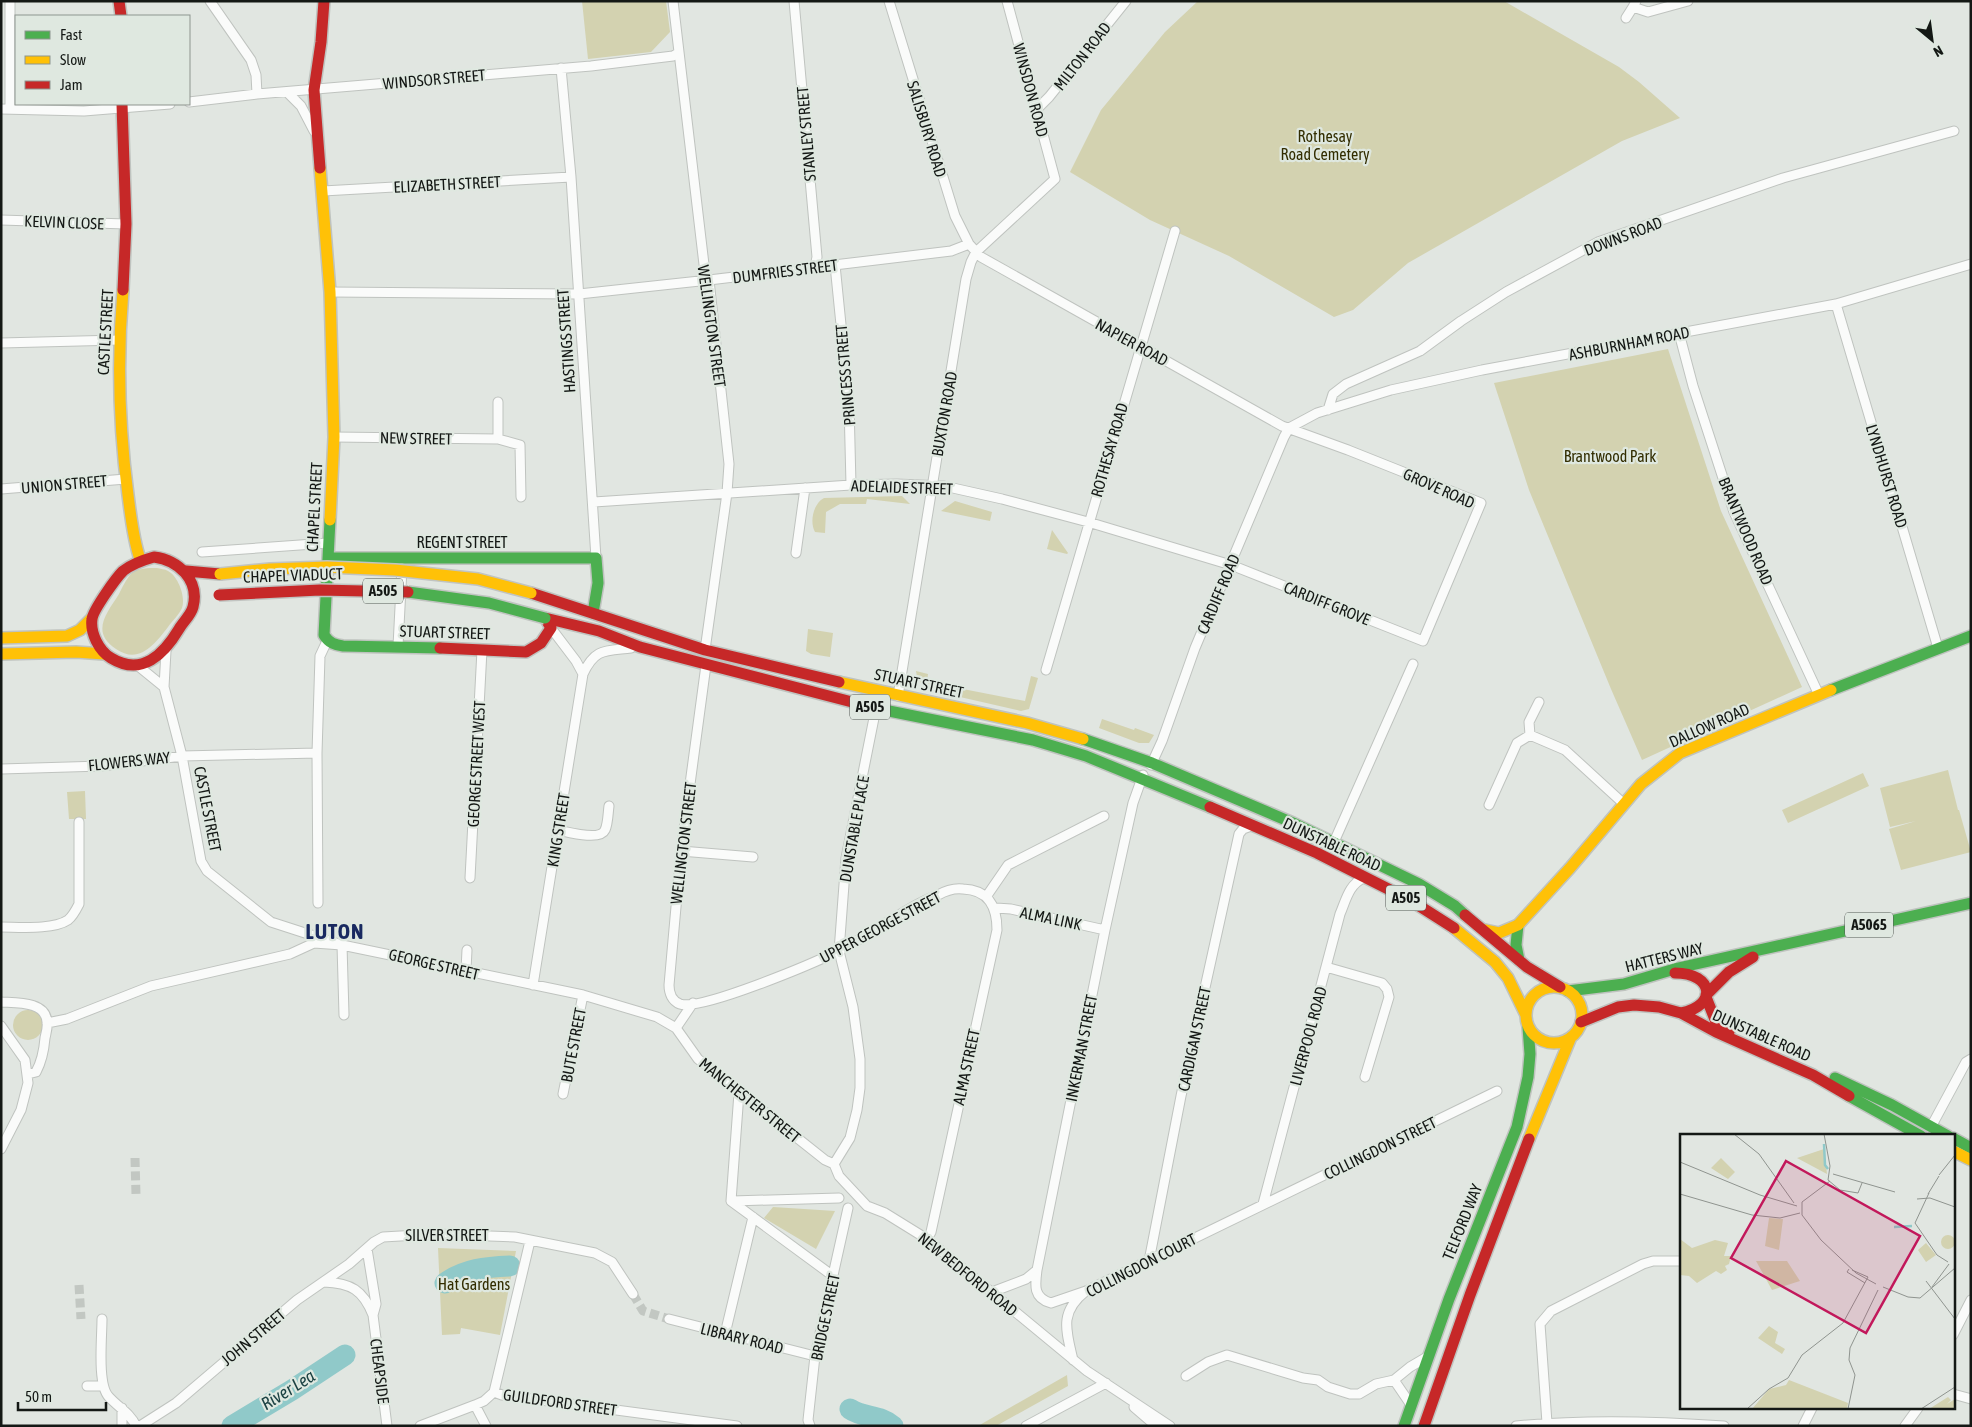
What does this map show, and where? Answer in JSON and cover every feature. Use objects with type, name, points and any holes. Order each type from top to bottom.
[{"type":"main road","points":[[119,1],[120,15]]},
{"type":"main road","name":"CHAPEL STREET","points":[[324,1],[321,42],[314,90],[330,292],[334,437],[323,628],[327,641]]},
{"type":"main road","name":"CASTLE STREET","points":[[122,106],[126,224],[125,273],[119,340],[119,396],[126,479],[135,545],[140,559]]},
{"type":"main road","name":"A505","points":[[140,559],[166,558],[186,571]]},
{"type":"main road","name":"REGENT STREET","points":[[328,558],[596,558]]},
{"type":"main road","name":"HASTINGS STREET","points":[[593,613],[598,583],[596,558]]},
{"type":"main road","points":[[1,638],[67,636],[80,630],[92,618],[120,572],[140,559]]},
{"type":"main road","name":"CHAPEL VIADUCT","points":[[186,571],[220,574],[270,569],[327,567],[395,570],[478,579],[531,593]]},
{"type":"main road","points":[[186,571],[193,593],[193,608]]},
{"type":"main road","name":"CHAPEL VIADUCT","points":[[193,608],[218,595],[287,590],[354,590],[422,593],[490,603],[545,618]]},
{"type":"main road","name":"STUART STREET","points":[[531,593],[706,650],[898,696],[1027,723],[1098,743],[1152,762],[1293,823]]},
{"type":"main road","name":"A505","points":[[137,665],[152,660],[166,650],[193,608]]},
{"type":"main road","points":[[92,618],[96,643],[104,654],[118,662],[137,665]]},
{"type":"main road","points":[[545,618],[551,628]]},
{"type":"main road","name":"STUART STREET","points":[[545,618],[599,631],[640,646],[706,665],[876,708],[1033,740],[1086,756],[1252,826]]},
{"type":"main road","name":"STUART STREET","points":[[327,641],[343,646],[398,646],[526,652],[542,643],[551,628]]},
{"type":"main road","name":"DALLOW ROAD","points":[[1518,925],[1641,784],[1680,753],[1819,695],[1971,636]]},
{"type":"main road","points":[[1,654],[76,652],[104,654]]},
{"type":"main road","name":"DUNSTABLE ROAD","points":[[1293,823],[1419,884],[1455,906],[1519,960],[1564,989]]},
{"type":"main road","name":"DUNSTABLE ROAD","points":[[1252,826],[1318,853],[1367,877],[1446,922],[1495,962],[1508,978],[1526,1015]]},
{"type":"main road","name":"HATTERS WAY","points":[[1564,989],[1624,984],[1678,968],[1768,950],[1971,902]]},
{"type":"main road","points":[[1485,930],[1499,933],[1518,925],[1516,945],[1519,960]]},
{"type":"main road","name":"HATTERS WAY","points":[[1680,1013],[1696,1010],[1703,1004],[1706,996],[1729,972],[1768,950]]},
{"type":"main road","name":"DUNSTABLE ROAD","points":[[1668,972],[1688,974],[1699,978],[1705,988],[1710,1013],[1722,1029],[1860,1090],[1944,1134]]},
{"type":"main road","points":[[1551,987],[1564,989],[1574,995],[1581,1008],[1581,1022],[1572,1037],[1564,1041],[1547,1042],[1533,1034],[1528,1027],[1526,1015],[1527,1006],[1536,993],[1551,987]]},
{"type":"main road","name":"DUNSTABLE ROAD","points":[[1581,1022],[1618,1008],[1634,1005],[1659,1006],[1680,1013],[1716,1032],[1828,1082],[1851,1098],[1917,1134]]},
{"type":"main road","name":"TELFORD WAY","points":[[1404,1426],[1526,1100],[1531,1059],[1528,1027]]},
{"type":"main road","name":"TELFORD WAY","points":[[1424,1426],[1452,1341],[1558,1065],[1572,1037]]},
{"type":"main road","points":[[1954,1139],[1971,1148]]},
{"type":"main road","points":[[1954,1152],[1971,1160]]},
{"type":"street","points":[[10,1],[6,109],[84,111],[141,105]]},
{"type":"street","points":[[210,1],[251,60],[256,75],[258,94]]},
{"type":"street","name":"WELLINGTON STREET","points":[[673,1],[705,273],[709,280],[729,464],[727,493],[706,650]]},
{"type":"street","name":"STANLEY STREET","points":[[794,1],[817,257],[815,267]]},
{"type":"street","name":"SALISBURY ROAD","points":[[889,1],[955,216],[969,244],[976,252]]},
{"type":"street","name":"WINSDON ROAD","points":[[976,252],[1055,179],[1007,1]]},
{"type":"street","name":"MILTON ROAD","points":[[1037,109],[1049,98],[1126,1]]},
{"type":"street","points":[[1626,18],[1634,4],[1648,12],[1688,1]]},
{"type":"street","name":"WINDSOR STREET","points":[[190,102],[258,94],[561,68],[673,56],[678,53]]},
{"type":"street","name":"HASTINGS STREET","points":[[561,68],[580,294],[596,558]]},
{"type":"street","name":"CHAPEL STREET","points":[[288,92],[307,116],[318,141]]},
{"type":"street","name":"DOWNS ROAD","points":[[1328,410],[1333,394],[1346,384],[1420,352],[1460,321],[1506,292],[1598,242],[1783,178],[1954,131]]},
{"type":"street","name":"ELIZABETH STREET","points":[[323,191],[571,177]]},
{"type":"street","name":"KELVIN CLOSE","points":[[1,220],[126,224]]},
{"type":"street","name":"ROTHESAY ROAD","points":[[1046,670],[1139,347],[1175,231]]},
{"type":"street","name":"DUMFRIES STREET","points":[[330,292],[580,294],[951,251],[969,244]]},
{"type":"street","name":"BUXTON ROAD","points":[[898,696],[966,279],[976,252]]},
{"type":"street","name":"NAPIER ROAD","points":[[976,252],[986,260],[1139,347],[1282,426],[1289,428]]},
{"type":"street","name":"ASHBURNHAM ROAD","points":[[1289,428],[1317,413],[1391,390],[1482,370],[1836,304],[1971,264]]},
{"type":"street","name":"PRINCESS STREET","points":[[835,265],[849,404],[851,485]]},
{"type":"street","name":"LYNDHURST ROAD","points":[[1836,304],[1938,648]]},
{"type":"street","name":"BRANTWOOD ROAD","points":[[1679,333],[1693,386],[1734,512],[1819,695]]},
{"type":"street","points":[[1,343],[119,340]]},
{"type":"street","points":[[498,402],[498,439]]},
{"type":"street","name":"CARDIFF ROAD","points":[[1142,778],[1162,741],[1195,648],[1289,428]]},
{"type":"street","name":"GROVE ROAD","points":[[1289,428],[1481,503],[1423,641]]},
{"type":"street","name":"NEW STREET","points":[[334,437],[498,439],[520,445],[522,497]]},
{"type":"street","name":"UNION STREET","points":[[1,489],[126,479]]},
{"type":"street","name":"ADELAIDE STREET","points":[[594,502],[851,485],[932,485],[956,488],[1088,522],[1231,565]]},
{"type":"street","points":[[796,553],[805,488]]},
{"type":"street","points":[[202,552],[328,543]]},
{"type":"street","points":[[398,646],[402,558]]},
{"type":"street","name":"CARDIFF GROVE","points":[[1231,565],[1423,641]]},
{"type":"street","points":[[551,628],[576,661],[582,674]]},
{"type":"street","name":"CHAPEL STREET","points":[[318,903],[317,752],[320,656],[327,641]]},
{"type":"street","points":[[582,674],[593,656],[610,650],[640,646]]},
{"type":"street","name":"CASTLE STREET","points":[[166,650],[164,687],[182,756],[202,862],[207,871],[271,922],[342,944]]},
{"type":"street","name":"GEORGE STREET WEST","points":[[470,878],[482,650]]},
{"type":"street","points":[[1334,842],[1413,664]]},
{"type":"street","points":[[137,665],[164,687]]},
{"type":"street","name":"WELLINGTON STREET","points":[[693,1004],[680,1004],[671,996],[669,991],[681,851],[706,665]]},
{"type":"street","name":"KING STREET","points":[[533,985],[582,674]]},
{"type":"street","points":[[1530,735],[1529,722],[1539,702]]},
{"type":"street","name":"DUNSTABLE PLACE","points":[[834,1164],[850,1138],[860,1088],[860,1059],[853,1007],[839,951],[846,858],[876,708]]},
{"type":"street","points":[[1530,735],[1565,750],[1624,804]]},
{"type":"street","points":[[1489,805],[1517,743],[1530,735]]},
{"type":"street","name":"FLOWERS WAY","points":[[1,769],[102,766],[182,756],[317,752]]},
{"type":"street","name":"INKERMAN STREET","points":[[1086,1291],[1064,1300],[1051,1302],[1040,1298],[1035,1289],[1037,1270],[1105,930],[1133,803],[1142,778]]},
{"type":"street","points":[[558,830],[595,836],[601,834],[605,831],[609,806]]},
{"type":"street","points":[[996,908],[986,897],[1008,865],[1104,816]]},
{"type":"street","points":[[1,928],[52,925],[67,921],[74,914],[79,904],[79,822]]},
{"type":"street","name":"CARDIGAN STREET","points":[[1148,1261],[1181,1096],[1239,834],[1243,829],[1252,826]]},
{"type":"street","points":[[681,851],[752,857]]},
{"type":"street","name":"LIVERPOOL ROAD","points":[[1263,1204],[1340,914],[1352,886],[1358,880],[1367,877]]},
{"type":"street","name":"UPPER GEORGE STREET","points":[[693,1004],[733,994],[839,951],[936,895],[963,888],[977,891],[986,897]]},
{"type":"street","name":"ALMA LINK","points":[[996,908],[1011,909],[1105,930]]},
{"type":"street","name":"ALMA STREET","points":[[928,1239],[997,930],[996,908]]},
{"type":"street","name":"GEORGE STREET","points":[[47,1023],[67,1019],[151,986],[290,954],[314,943],[342,944],[466,970],[493,978],[582,995],[657,1017],[676,1028]]},
{"type":"street","points":[[342,944],[344,1015]]},
{"type":"street","points":[[466,970],[467,950]]},
{"type":"street","points":[[1326,967],[1382,983],[1387,989],[1389,997],[1365,1077]]},
{"type":"street","name":"BUTE STREET","points":[[563,1094],[582,995]]},
{"type":"street","points":[[1,1002],[36,1007],[45,1014],[47,1023],[44,1048],[39,1066],[36,1072],[28,1074]]},
{"type":"street","points":[[676,1028],[693,1004]]},
{"type":"street","points":[[1,1026],[23,1057],[28,1074],[28,1085],[24,1101],[1,1149]]},
{"type":"street","name":"MANCHESTER STREET","points":[[676,1028],[698,1059],[825,1160],[834,1164]]},
{"type":"street","points":[[1,1036],[10,1041]]},
{"type":"street","points":[[1931,1127],[1966,1062],[1971,1059]]},
{"type":"street","name":"COLLINGDON STREET","points":[[1263,1204],[1497,1090]]},
{"type":"street","points":[[731,1201],[739,1092]]},
{"type":"street","name":"NEW BEDFORD ROAD","points":[[834,1164],[838,1176],[867,1206],[885,1213],[928,1239],[1073,1360],[1170,1426]]},
{"type":"street","points":[[731,1201],[839,1198]]},
{"type":"street","points":[[731,1201],[833,1276]]},
{"type":"street","name":"COLLINGDON COURT","points":[[1073,1360],[1066,1325],[1067,1319],[1071,1305],[1086,1291],[1263,1204]]},
{"type":"street","name":"BRIDGE STREET","points":[[810,1426],[808,1420],[815,1356],[848,1208]]},
{"type":"street","points":[[725,1334],[753,1217]]},
{"type":"street","name":"SILVER STREET","points":[[367,1249],[383,1236],[390,1235],[474,1235],[515,1237],[530,1241]]},
{"type":"street","points":[[494,1392],[530,1241],[595,1253],[606,1258],[616,1267],[633,1294]]},
{"type":"street","name":"JOHN STREET","points":[[140,1426],[176,1403],[297,1300],[349,1264],[367,1249]]},
{"type":"street","name":"CHEAPSIDE","points":[[367,1249],[376,1304],[373,1315],[387,1426]]},
{"type":"street","points":[[1547,1423],[1540,1324],[1543,1318],[1551,1311],[1643,1264],[1653,1261],[1680,1261]]},
{"type":"street","points":[[992,1292],[1026,1279],[1037,1270]]},
{"type":"street","points":[[324,1282],[351,1287],[368,1304],[373,1315]]},
{"type":"street","points":[[1954,1333],[1971,1300]]},
{"type":"street","name":"LIBRARY ROAD","points":[[669,1319],[815,1356]]},
{"type":"street","points":[[102,1320],[102,1386],[108,1396],[122,1408],[136,1426]]},
{"type":"street","points":[[1186,1376],[1208,1362],[1227,1355],[1303,1378],[1318,1380],[1328,1387],[1350,1394],[1359,1394],[1376,1384],[1394,1380],[1410,1367],[1429,1356]]},
{"type":"street","points":[[1394,1380],[1412,1406]]},
{"type":"street","points":[[1026,1426],[1106,1383]]},
{"type":"street","name":"NEW BEDFORD ROAD","points":[[1106,1383],[1156,1426]]},
{"type":"street","points":[[87,1386],[102,1386]]},
{"type":"street","name":"GUILDFORD STREET","points":[[420,1426],[484,1401],[494,1392],[502,1396],[737,1426]]},
{"type":"street","points":[[1954,1394],[1971,1399]]},
{"type":"street","points":[[475,1405],[486,1426]]},
{"type":"street","points":[[122,1408],[122,1426]]},
{"type":"street","points":[[1803,1426],[1811,1410]]},
{"type":"street","points":[[1905,1426],[1917,1410]]},
{"type":"street","points":[[1516,1426],[1547,1423],[1647,1421],[1724,1426]]},
{"type":"green space","points":[[582,1],[666,1],[670,32],[651,52],[588,59]]},
{"type":"green space","name":"Rothesay Road Cemetery","points":[[1198,1],[1504,1],[1619,67],[1680,118],[1622,141],[1408,263],[1353,310],[1334,317],[1229,256],[1150,220],[1070,172],[1101,110],[1165,32]]},
{"type":"green space","name":"Brantwood Park","points":[[1668,349],[1721,511],[1802,687],[1642,760],[1529,490],[1494,383]]},
{"type":"green space","points":[[902,496],[910,504],[867,499],[866,504],[840,504],[826,512],[825,533],[815,532],[813,528],[815,508],[820,500],[824,498]]},
{"type":"green space","points":[[955,501],[992,512],[990,521],[941,511]]},
{"type":"green space","points":[[1052,530],[1068,553],[1067,554],[1047,549]]},
{"type":"green space","points":[[157,568],[167,570],[175,577],[182,593],[182,608],[152,646],[139,654],[124,653],[108,643],[102,629],[103,622],[131,574],[140,569]]},
{"type":"green space","points":[[808,629],[833,633],[830,657],[811,654],[806,651]]},
{"type":"green space","points":[[916,671],[928,674],[927,682],[1025,701],[1031,676],[1038,678],[1029,709],[1021,711],[925,689],[917,677]]},
{"type":"green space","points":[[1102,719],[1154,735],[1149,743],[1139,743],[1099,728]]},
{"type":"green space","points":[[1948,770],[1971,852],[1901,870],[1889,829],[1916,821],[1890,827],[1880,788]]},
{"type":"green space","points":[[1863,773],[1869,786],[1788,823],[1782,810]]},
{"type":"green space","points":[[85,791],[86,819],[69,819],[67,792]]},
{"type":"green space","points":[[28,1010],[34,1011],[42,1019],[42,1031],[34,1039],[28,1040],[22,1039],[14,1031],[13,1025],[14,1019],[22,1011]]},
{"type":"green space","points":[[773,1207],[835,1211],[816,1249],[764,1218]]},
{"type":"green space","name":"Hat Gardens","points":[[438,1248],[516,1251],[500,1335],[461,1328],[460,1334],[442,1335]]},
{"type":"green space","points":[[1067,1375],[1068,1386],[996,1426],[978,1426]]},
{"type":"waterway","name":"River Lea","points":[[445,1283],[468,1272],[510,1266]]},
{"type":"waterway","name":"River Lea","points":[[232,1426],[345,1355]]},
{"type":"waterway","name":"River Lea","points":[[850,1409],[883,1420],[893,1426]]},
{"type":"tunnel","points":[[135,1158],[136,1195]]},
{"type":"tunnel","points":[[79,1285],[81,1319]]},
{"type":"tunnel","points":[[633,1294],[643,1311],[669,1319]]},
{"type":"traffic: fast","points":[[330,520],[324,635],[326,638],[332,643],[343,646],[440,648]]},
{"type":"traffic: fast","points":[[328,558],[596,558],[598,583],[593,613]]},
{"type":"traffic: fast","points":[[408,592],[489,603],[545,618]]},
{"type":"traffic: fast","points":[[1831,690],[1971,636]]},
{"type":"traffic: fast","points":[[879,709],[1033,740],[1086,756],[1210,807]]},
{"type":"traffic: fast","points":[[1083,739],[1152,763],[1293,823],[1419,884],[1455,906],[1465,915]]},
{"type":"traffic: fast","points":[[1568,991],[1624,984],[1678,968],[1971,903]]},
{"type":"traffic: fast","points":[[1518,925],[1516,945],[1519,960]]},
{"type":"traffic: fast","points":[[1404,1426],[1449,1299],[1517,1127],[1528,1077],[1530,1054],[1528,1027]]},
{"type":"traffic: fast","points":[[1835,1078],[1892,1105],[1944,1134]]},
{"type":"traffic: fast","points":[[1849,1096],[1917,1134]]},
{"type":"traffic: fast","points":[[1954,1139],[1971,1148]]},
{"type":"traffic: slow","points":[[320,168],[330,292],[334,437],[330,520]]},
{"type":"traffic: slow","points":[[123,290],[120,342],[121,418],[130,511],[140,559]]},
{"type":"traffic: slow","points":[[220,574],[270,569],[327,567],[395,570],[478,579],[531,593]]},
{"type":"traffic: slow","points":[[1,638],[67,636],[80,630],[92,618]]},
{"type":"traffic: slow","points":[[1,654],[76,652],[104,654]]},
{"type":"traffic: slow","points":[[839,682],[1027,723],[1083,739]]},
{"type":"traffic: slow","points":[[1485,930],[1499,933],[1518,925],[1570,868],[1641,784],[1680,753],[1831,690]]},
{"type":"traffic: slow","points":[[1454,928],[1495,962],[1508,978],[1526,1015]]},
{"type":"traffic: slow","points":[[1554,987],[1565,989],[1574,995],[1580,1004],[1582,1015],[1580,1026],[1574,1035],[1565,1041],[1554,1043],[1543,1041],[1534,1035],[1528,1026],[1526,1015],[1528,1004],[1534,995],[1543,989],[1554,987]]},
{"type":"traffic: slow","points":[[1529,1139],[1571,1037]]},
{"type":"traffic: slow","points":[[1954,1152],[1971,1160]]},
{"type":"traffic: jam","points":[[119,1],[121,15]]},
{"type":"traffic: jam","points":[[320,168],[314,90],[321,42],[324,1]]},
{"type":"traffic: jam","points":[[122,105],[126,224],[123,290]]},
{"type":"traffic: jam","points":[[154,557],[171,562],[185,573],[193,588],[193,607],[189,616],[159,654],[142,664],[122,663],[111,658],[99,646],[92,630],[93,615],[110,587],[123,571],[138,562],[154,557]]},
{"type":"traffic: jam","points":[[186,571],[220,574]]},
{"type":"traffic: jam","points":[[219,595],[320,590],[408,592]]},
{"type":"traffic: jam","points":[[531,593],[705,650],[839,682]]},
{"type":"traffic: jam","points":[[440,648],[526,652],[541,643],[551,628],[545,618]]},
{"type":"traffic: jam","points":[[545,618],[599,631],[640,647],[879,709]]},
{"type":"traffic: jam","points":[[1210,807],[1317,853],[1410,900],[1454,928]]},
{"type":"traffic: jam","points":[[1465,915],[1527,967],[1560,987]]},
{"type":"traffic: jam","points":[[1706,995],[1729,972],[1753,957]]},
{"type":"traffic: jam","points":[[1675,973],[1688,974],[1698,978],[1704,984],[1706,990],[1706,997],[1701,1004],[1681,1013]]},
{"type":"traffic: jam","points":[[1706,997],[1716,1022],[1729,1032]]},
{"type":"traffic: jam","points":[[1581,1022],[1618,1007],[1634,1005],[1659,1007],[1681,1013],[1716,1032],[1813,1075],[1849,1096]]},
{"type":"traffic: jam","points":[[1424,1426],[1470,1295],[1529,1139]]},
{"type":"district","name":"LUTON","points":[[335,932]]}]
